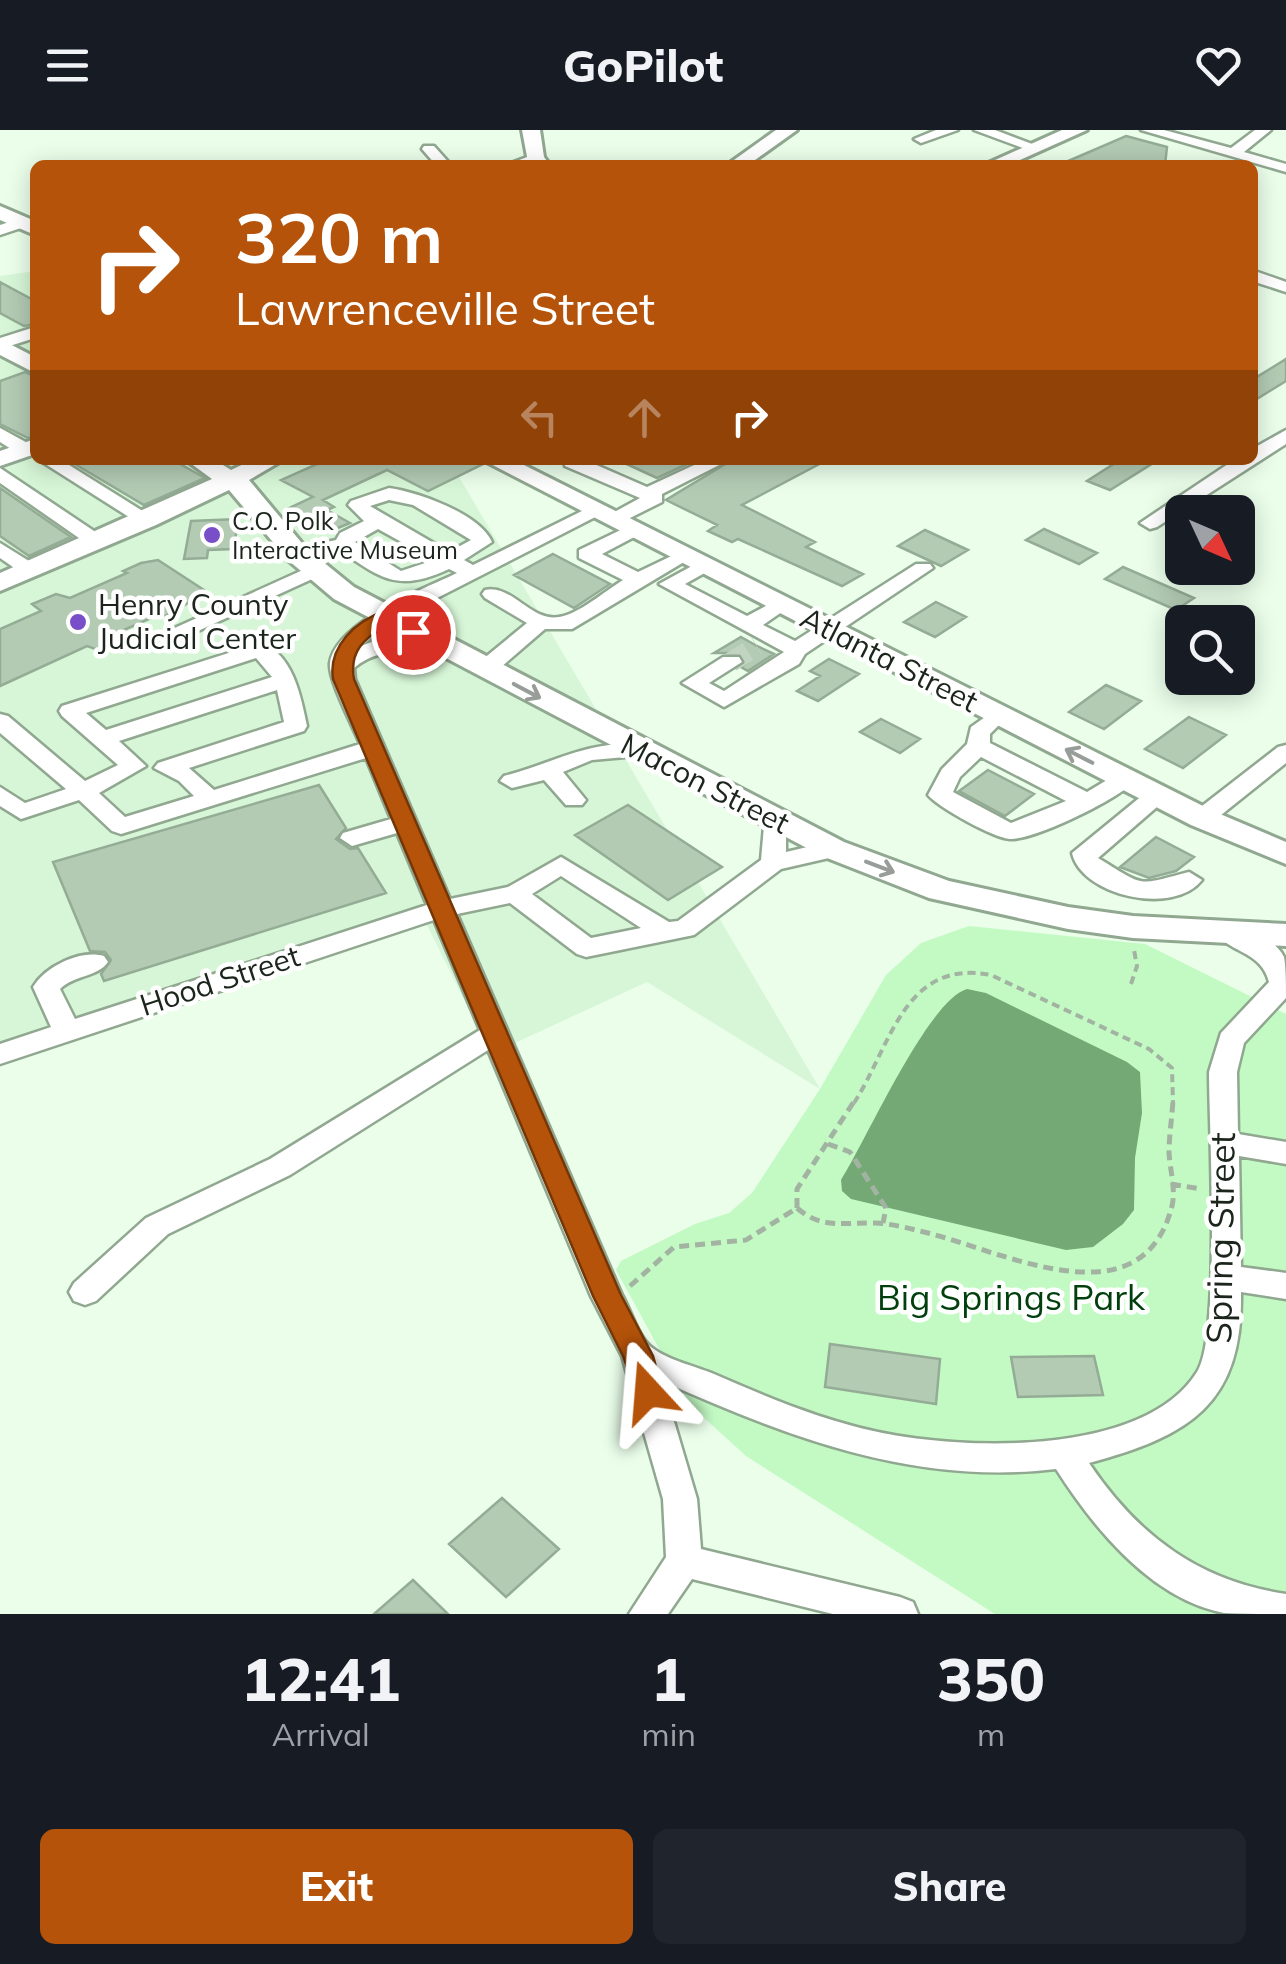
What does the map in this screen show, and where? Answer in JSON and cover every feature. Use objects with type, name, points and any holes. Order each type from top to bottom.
[{"type":"main road","points":[[531,130],[538,160]]},
{"type":"main road","points":[[743,160],[788,130]]},
{"type":"main road","points":[[1006,160],[1078,130]]},
{"type":"main road","points":[[0,212],[28,226]]},
{"type":"main road","points":[[0,345],[30,363]]},
{"type":"main road","points":[[0,459],[30,452]]},
{"type":"main road","name":"Macon Street","points":[[207,465],[233,480],[264,511],[305,563],[385,617],[832,849],[941,890],[999,906],[1133,926],[1286,935]]},
{"type":"main road","points":[[0,583],[262,465]]},
{"type":"main road","name":"Atlanta Street","points":[[505,465],[1202,818],[1274,850]]},
{"type":"main road","points":[[154,516],[220,503],[247,504],[264,511]]},
{"type":"main road","points":[[1274,850],[1286,870]]},
{"type":"main road","points":[[1235,932],[1286,911]]},
{"type":"street","points":[[921,138],[951,130]]},
{"type":"street","points":[[981,130],[1036,148]]},
{"type":"street","points":[[1148,130],[1286,168]]},
{"type":"street","points":[[1234,153],[1264,130]]},
{"type":"street","points":[[429,149],[439,160]]},
{"type":"street","points":[[0,230],[28,226]]},
{"type":"street","points":[[1258,277],[1286,286]]},
{"type":"street","points":[[0,345],[30,334]]},
{"type":"street","points":[[0,434],[30,449]]},
{"type":"street","points":[[1258,451],[1286,436]]},
{"type":"street","points":[[61,465],[154,516]]},
{"type":"street","points":[[581,465],[609,474],[655,498],[614,520],[472,574],[385,617],[355,636],[341,663],[344,679],[440,908],[607,1296],[638,1356],[680,1499],[684,1560],[647,1614]]},
{"type":"street","points":[[647,494],[709,465]]},
{"type":"street","points":[[1150,523],[1234,465]]},
{"type":"street","points":[[0,474],[96,541]]},
{"type":"street","points":[[344,544],[398,577],[413,576],[448,560],[482,542],[480,535],[404,494],[384,492],[358,505],[378,522],[448,560],[472,574]]},
{"type":"street","points":[[614,520],[586,554],[638,580]]},
{"type":"street","points":[[180,631],[378,522]]},
{"type":"street","points":[[0,549],[30,570]]},
{"type":"street","points":[[492,594],[540,622],[564,624],[638,580],[693,561]]},
{"type":"street","points":[[693,561],[669,584],[771,643],[791,659],[724,700],[700,687],[737,665]]},
{"type":"street","points":[[771,643],[830,630],[924,568]]},
{"type":"street","points":[[771,643],[782,605]]},
{"type":"street","points":[[485,669],[540,622]]},
{"type":"street","points":[[341,663],[387,643],[441,646]]},
{"type":"street","points":[[134,766],[70,711],[260,650],[286,680],[296,726],[166,768]]},
{"type":"street","points":[[102,738],[286,680]]},
{"type":"street","points":[[559,763],[574,735],[572,714]]},
{"type":"street","points":[[998,715],[979,732],[978,746],[950,774],[940,795],[1006,831],[1017,831],[1125,779]]},
{"type":"street","points":[[0,720],[121,826],[210,799],[283,786],[373,748]]},
{"type":"street","points":[[978,746],[1085,800]]},
{"type":"street","points":[[512,781],[596,750],[640,750]]},
{"type":"street","points":[[1202,818],[1286,752]]},
{"type":"street","points":[[559,763],[574,800]]},
{"type":"street","points":[[0,794],[11,817],[83,791],[134,766],[166,768],[188,776],[210,799]]},
{"type":"street","points":[[1157,795],[1084,853],[1086,862],[1138,895],[1159,893],[1189,880]]},
{"type":"street","points":[[773,863],[774,820]]},
{"type":"street","points":[[352,838],[404,823]]},
{"type":"street","points":[[664,932],[560,865],[515,894],[586,948],[686,929],[773,863],[832,849]]},
{"type":"street","name":"Hood Street","points":[[0,1054],[440,908],[515,894]]},
{"type":"street","name":"Spring Street","points":[[638,1356],[839,1437],[962,1457],[1064,1453],[1118,1440],[1171,1418],[1204,1390],[1220,1360],[1226,1328],[1223,1072],[1231,1040],[1284,983],[1271,955],[1235,932]]},
{"type":"street","points":[[67,1032],[46,987],[58,974],[95,962]]},
{"type":"street","points":[[85,1292],[156,1226],[280,1167],[495,1033]]},
{"type":"street","points":[[1224,1143],[1286,1153]]},
{"type":"street","points":[[1226,1278],[1286,1286]]},
{"type":"street","points":[[1064,1453],[1088,1493],[1144,1551],[1190,1586],[1249,1608],[1286,1611]]},
{"type":"street","points":[[684,1560],[900,1614]]},
{"type":"path","points":[[1132,984],[1137,966],[1133,941]]},
{"type":"path","points":[[971,970],[1009,981],[1074,1016],[1149,1049],[1172,1068],[1177,1088],[1170,1140],[1170,1219],[1152,1248],[1131,1264],[1101,1273],[1071,1273],[883,1224],[827,1226],[805,1216],[794,1200],[828,1144],[866,1084],[898,1018],[919,992],[944,974],[971,970]]},
{"type":"path","points":[[828,1144],[850,1152],[886,1208],[883,1224]]},
{"type":"path","points":[[607,1296],[633,1284],[674,1247],[746,1240],[798,1208]]},
{"type":"shaded area","points":[[30,272],[30,465],[452,465],[820,1089],[647,982],[491,1054],[423,917],[0,1053],[0,276]]},
{"type":"shaded area","points":[[967,989],[986,993],[1140,1072],[1142,1113],[1135,1158],[1134,1210],[1123,1224],[1093,1247],[1066,1250],[851,1199],[842,1191],[841,1180],[917,1044],[951,999]]},
{"type":"green space","name":"Big Springs Park","points":[[969,926],[1145,944],[1286,1014],[1286,1614],[995,1614],[746,1456],[690,1405],[616,1270],[621,1261],[695,1224],[729,1213],[752,1193],[820,1089],[886,975],[921,943]]},
{"type":"building","points":[[1126,136],[1167,147],[1166,160],[1071,160]]},
{"type":"building","points":[[0,282],[30,298],[30,325],[24,326],[0,313]]},
{"type":"building","points":[[1286,359],[1286,381],[1258,398],[1258,376]]},
{"type":"building","points":[[25,372],[30,374],[30,437],[0,424],[0,381]]},
{"type":"building","points":[[76,465],[182,465],[205,478],[144,505]]},
{"type":"building","points":[[315,465],[481,465],[428,491],[387,470],[323,500],[334,507],[327,510],[350,523],[328,532],[287,509],[313,497],[281,480]]},
{"type":"building","points":[[629,465],[685,465],[657,478]]},
{"type":"building","points":[[724,465],[818,465],[742,505],[815,542],[806,547],[863,574],[842,586],[738,539],[732,542],[708,531],[717,525],[666,500]]},
{"type":"building","points":[[1112,465],[1150,465],[1110,490],[1087,481]]},
{"type":"building","points":[[0,488],[71,537],[29,556],[0,536]]},
{"type":"building","name":"C.O. Polk Interactive Museum","points":[[238,519],[234,549],[208,550],[207,558],[184,559],[191,521]]},
{"type":"building","points":[[1044,529],[1097,553],[1079,564],[1026,540]]},
{"type":"building","points":[[925,530],[968,550],[941,566],[898,546]]},
{"type":"building","points":[[553,554],[610,584],[574,608],[514,575]]},
{"type":"building","name":"Henry County Judicial Center","points":[[158,560],[207,592],[166,616],[160,614],[117,633],[126,639],[101,651],[87,646],[0,686],[0,629],[41,611],[32,604],[56,594],[70,598],[141,563]]},
{"type":"building","points":[[1123,567],[1194,598],[1184,605],[1165,605],[1105,579]]},
{"type":"building","points":[[936,602],[966,617],[935,637],[904,622]]},
{"type":"building","points":[[741,637],[774,654],[748,671],[741,667],[746,663],[739,653],[714,653]]},
{"type":"building","points":[[829,659],[859,674],[818,701],[797,691],[820,676],[810,671]]},
{"type":"building","points":[[1106,685],[1141,701],[1104,729],[1069,712]]},
{"type":"building","points":[[1189,717],[1226,735],[1183,768],[1145,749]]},
{"type":"building","points":[[881,719],[920,739],[900,753],[860,732]]},
{"type":"building","points":[[988,770],[1034,794],[1005,816],[959,791]]},
{"type":"building","points":[[319,785],[346,828],[336,839],[350,849],[358,848],[386,893],[104,981],[101,974],[111,960],[105,952],[90,951],[53,862]]},
{"type":"building","points":[[628,805],[722,867],[668,900],[575,835]]},
{"type":"building","points":[[1156,837],[1194,857],[1176,871],[1149,878],[1120,867]]},
{"type":"building","points":[[830,1344],[940,1359],[936,1404],[825,1387]]},
{"type":"building","points":[[1094,1356],[1103,1395],[1018,1397],[1011,1357]]},
{"type":"building","points":[[502,1498],[559,1549],[506,1597],[449,1544]]},
{"type":"building","points":[[413,1580],[448,1614],[374,1614]]},
{"type":"tunnel","points":[[731,662],[757,646]]},
{"type":"place","name":"C.O. Polk Interactive Museum","points":[[212,535]]},
{"type":"place","name":"Henry County Judicial Center","points":[[78,622]]},
{"type":"route","points":[[413,632],[385,617],[355,636],[341,663],[344,679],[607,1296],[638,1356],[648,1392]]}]
